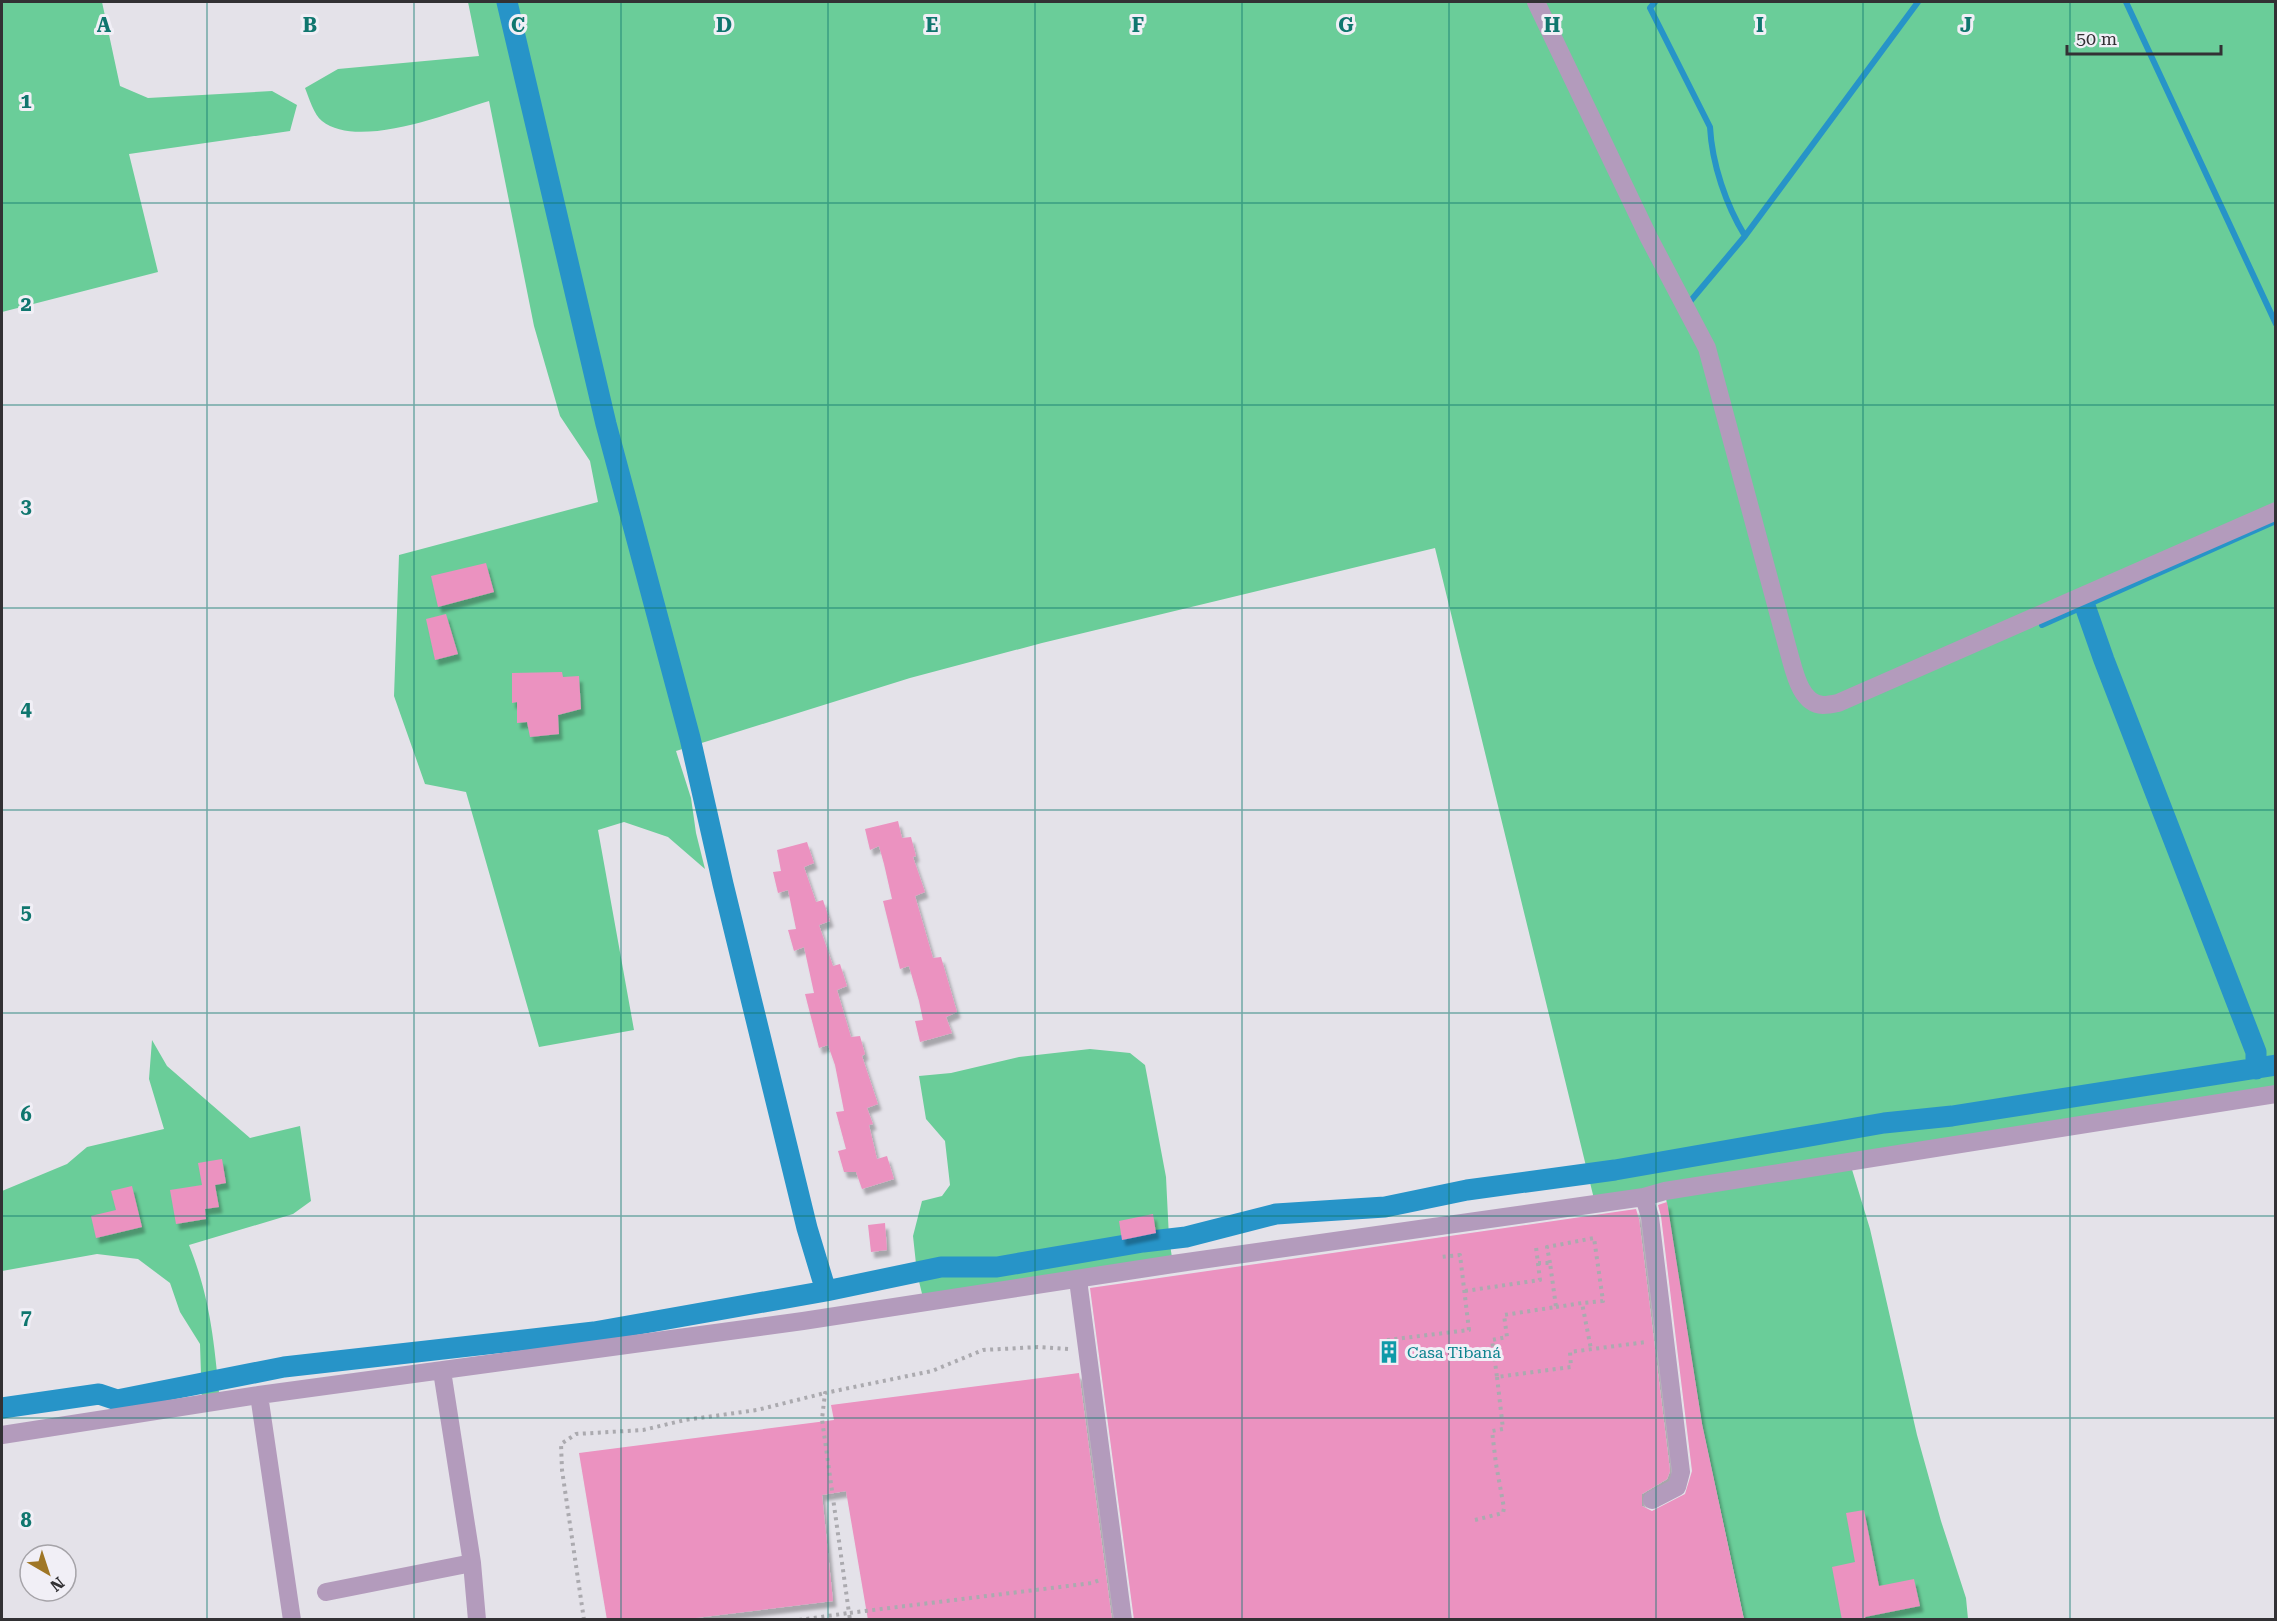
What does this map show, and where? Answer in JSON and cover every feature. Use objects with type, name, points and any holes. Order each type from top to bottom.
[{"type":"street","points":[[1536,2],[1649,238],[1707,348],[1789,653],[1799,684],[1808,697],[1821,705],[1838,703],[2276,511]]},
{"type":"street","points":[[2,1435],[259,1395],[803,1321],[1173,1264],[1644,1197],[1665,1191],[2276,1094]]},
{"type":"street","points":[[1644,1197],[1650,1217],[1681,1472],[1677,1487],[1652,1500]]},
{"type":"street","points":[[1078,1280],[1123,1620]]},
{"type":"street","points":[[442,1371],[472,1563],[477,1620]]},
{"type":"street","points":[[259,1395],[292,1620]]},
{"type":"street","points":[[326,1592],[472,1563]]},
{"type":"path","points":[[1474,1520],[1498,1516],[1503,1513],[1504,1508],[1492,1431],[1503,1429],[1492,1340],[1507,1336],[1504,1315],[1603,1301],[1594,1238],[1547,1247],[1556,1307]]},
{"type":"path","points":[[1465,1291],[1540,1280],[1536,1247]]},
{"type":"path","points":[[1387,1340],[1469,1330],[1460,1255],[1440,1257]]},
{"type":"path","points":[[1538,1263],[1550,1263]]},
{"type":"path","points":[[1582,1303],[1591,1349]]},
{"type":"path","points":[[1497,1377],[1571,1367],[1570,1352],[1665,1339]]},
{"type":"path","points":[[584,1620],[562,1470],[561,1444],[576,1434],[643,1430],[685,1420],[757,1410],[932,1371],[983,1350],[1038,1347],[1087,1350]]},
{"type":"path","points":[[825,1394],[822,1419],[850,1620]]},
{"type":"path","points":[[798,1620],[1092,1583],[1117,1572]]},
{"type":"green space","points":[[2,2],[102,2],[120,86],[148,98],[272,91],[297,105],[290,131],[129,154],[158,272],[2,312]]},
{"type":"green space","points":[[468,2],[2275,2],[2275,1093],[1850,1163],[1870,1229],[1917,1435],[1966,1598],[1968,1619],[1744,1619],[1702,1425],[1665,1192],[1595,1203],[1435,548],[1042,643],[910,678],[676,751],[691,798],[696,833],[705,869],[668,837],[624,822],[598,830],[634,1030],[539,1047],[466,792],[425,784],[394,696],[399,555],[598,502],[590,461],[560,416],[534,326],[489,101],[404,126],[380,131],[358,132],[338,129],[322,121],[314,111],[305,88],[338,69],[479,56]]},
{"type":"green space","points":[[152,1040],[167,1066],[250,1138],[300,1126],[311,1201],[293,1214],[189,1245],[207,1303],[220,1401],[202,1404],[200,1344],[180,1312],[170,1283],[138,1259],[97,1254],[2,1271],[2,1191],[67,1164],[87,1147],[164,1129],[149,1079]]},
{"type":"green space","points":[[1090,1049],[1130,1053],[1145,1065],[1166,1177],[1169,1238],[1173,1264],[924,1302],[917,1273],[913,1236],[922,1201],[942,1196],[950,1185],[945,1141],[926,1119],[919,1076],[951,1073],[1019,1057]]},
{"type":"building","points":[[486,563],[494,592],[438,607],[431,576]]},
{"type":"building","points":[[446,614],[458,654],[435,660],[426,619]]},
{"type":"building","points":[[562,672],[563,677],[579,676],[581,709],[558,715],[559,734],[530,737],[527,722],[517,723],[517,702],[512,703],[512,673]]},
{"type":"building","points":[[898,821],[902,838],[911,837],[916,856],[913,857],[925,892],[915,896],[933,958],[941,957],[957,1012],[946,1017],[952,1033],[920,1042],[915,1021],[923,1020],[919,1001],[909,966],[900,969],[883,901],[892,899],[884,864],[879,846],[870,850],[865,829]]},
{"type":"building","points":[[807,842],[814,863],[804,867],[816,902],[823,900],[830,921],[819,925],[833,966],[840,964],[847,986],[837,990],[851,1037],[860,1036],[865,1054],[862,1056],[878,1104],[867,1108],[873,1124],[869,1125],[877,1159],[887,1156],[894,1179],[862,1189],[856,1172],[844,1172],[838,1151],[846,1149],[836,1112],[844,1111],[835,1065],[828,1045],[819,1048],[805,994],[814,993],[804,947],[794,951],[788,930],[796,929],[788,890],[778,893],[773,872],[781,871],[777,850]]},
{"type":"building","points":[[222,1159],[226,1183],[215,1185],[219,1207],[205,1209],[206,1219],[176,1224],[170,1190],[202,1185],[198,1163]]},
{"type":"building","points":[[132,1186],[142,1227],[96,1238],[91,1216],[116,1210],[111,1191]]},
{"type":"building","name":"Casa Tibaná","points":[[1667,1202],[1702,1424],[1744,1620],[1134,1620],[1090,1288],[1636,1209],[1670,1471],[1667,1479],[1642,1494],[1642,1506],[1652,1511],[1685,1494],[1692,1471],[1658,1205]]},
{"type":"building","points":[[1153,1214],[1156,1233],[1122,1240],[1119,1221]]},
{"type":"building","points":[[885,1223],[887,1250],[871,1252],[868,1225]]},
{"type":"building","points":[[1079,1373],[1112,1620],[868,1620],[846,1491],[822,1495],[833,1601],[679,1620],[607,1620],[579,1453],[834,1420],[831,1405]]},
{"type":"building","points":[[1864,1510],[1879,1586],[1914,1579],[1920,1606],[1865,1617],[1866,1620],[1842,1620],[1832,1567],[1855,1562],[1846,1513]]},
{"type":"waterway","points":[[507,2],[606,424],[690,738],[723,884],[807,1228],[826,1291]]},
{"type":"waterway","points":[[1655,2],[1650,8],[1710,127],[1721,184],[1745,236]]},
{"type":"waterway","points":[[1688,304],[1745,236],[1918,2]]},
{"type":"waterway","points":[[2126,2],[2276,324]]},
{"type":"waterway","points":[[2042,625],[2276,521]]},
{"type":"waterway","points":[[2085,606],[2256,1052],[2256,1069]]},
{"type":"waterway","points":[[2,1408],[99,1394],[117,1400],[284,1367],[594,1332],[826,1291],[941,1267],[997,1267],[1143,1242],[1186,1237],[1276,1214],[1385,1207],[1467,1190],[1615,1170],[1884,1123],[1952,1116],[2276,1065]]},
{"type":"place","name":"Casa Tibaná","points":[[1389,1352]]}]
